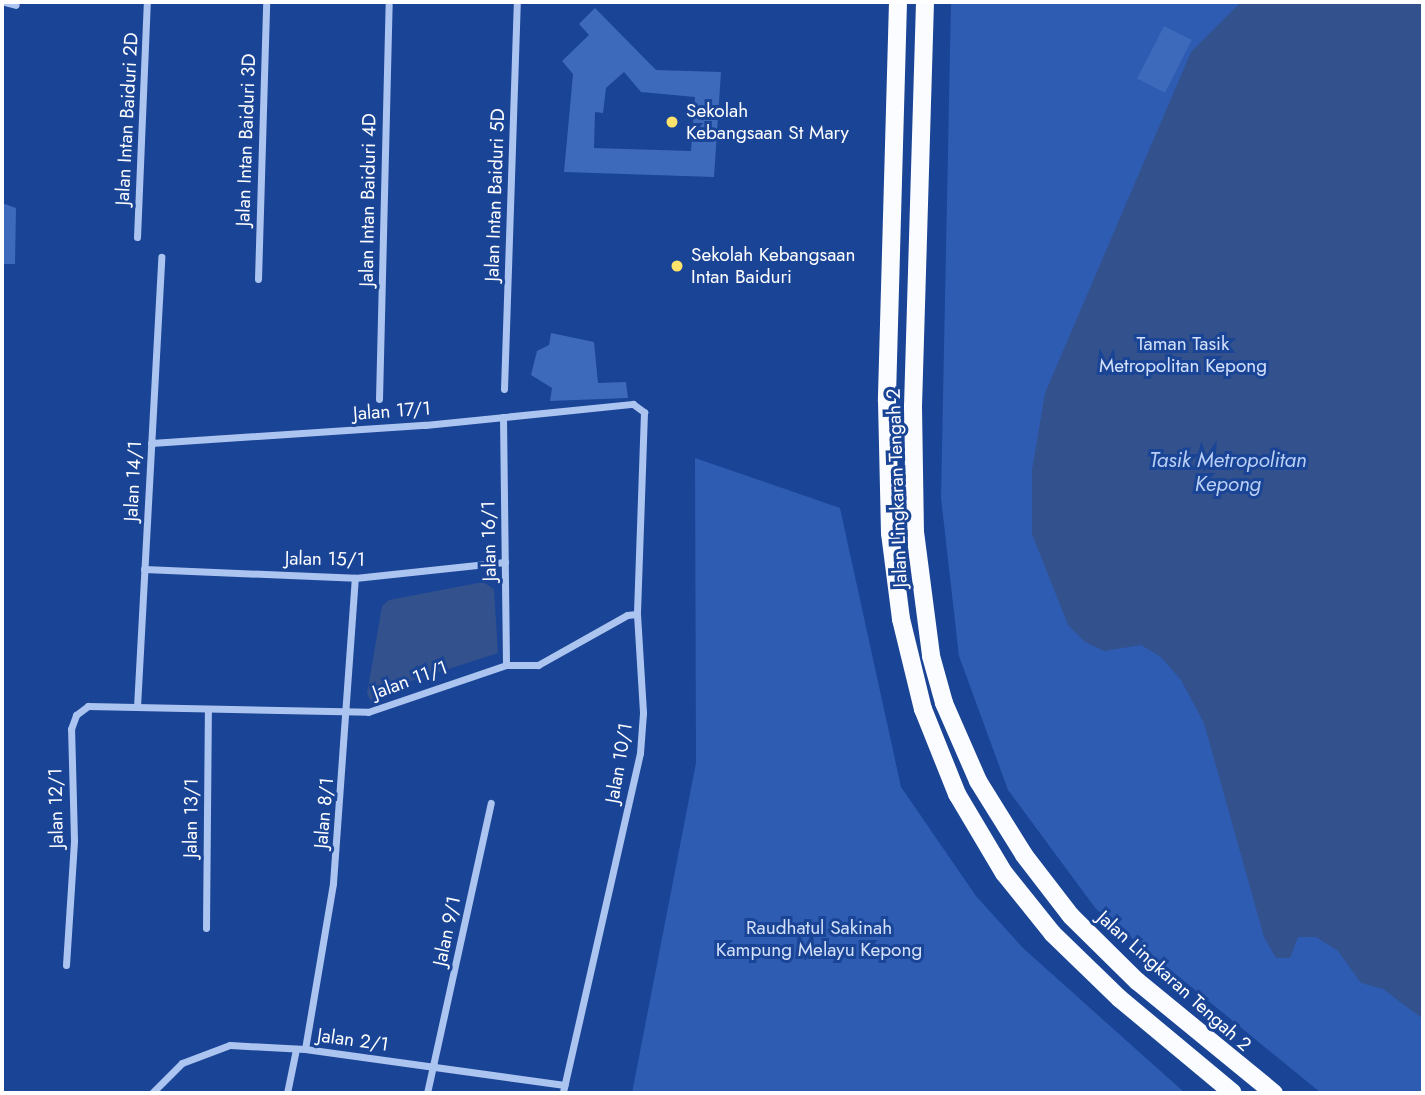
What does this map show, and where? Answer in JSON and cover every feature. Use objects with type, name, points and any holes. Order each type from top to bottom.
[{"type":"highway","name":"Jalan Lingkaran Tengah 2","points":[[898,2],[887,401],[890,533],[901,619],[923,709],[957,794],[1004,873],[1053,934],[1119,998],[1233,1093]]},
{"type":"highway","name":"Jalan Lingkaran Tengah 2","points":[[925,2],[913,407],[915,532],[927,634],[944,703],[978,781],[1024,856],[1071,916],[1137,981],[1273,1093]]},
{"type":"street","points":[[5,2],[16,5]]},
{"type":"street","name":"Jalan Intan Baiduri 2D","points":[[137,237],[148,2]]},
{"type":"street","name":"Jalan Intan Baiduri 3D","points":[[258,279],[266,2]]},
{"type":"street","name":"Jalan Intan Baiduri 4D","points":[[379,400],[389,2]]},
{"type":"street","name":"Jalan Intan Baiduri 5D","points":[[504,389],[517,2]]},
{"type":"street","name":"Jalan 14/1","points":[[137,706],[162,257]]},
{"type":"street","name":"Jalan 17/1","points":[[151,443],[503,417],[634,404]]},
{"type":"street","name":"Jalan 10/1","points":[[564,1089],[640,752],[643,713],[637,614],[644,412],[634,404]]},
{"type":"street","name":"Jalan 16/1","points":[[503,417],[506,665]]},
{"type":"street","name":"Jalan 15/1","points":[[144,569],[355,578],[505,562]]},
{"type":"street","name":"Jalan 8/1","points":[[305,1049],[326,943],[348,714],[355,578]]},
{"type":"street","name":"Jalan 11/1","points":[[137,706],[348,714],[368,712],[506,665],[538,665],[627,615],[637,614]]},
{"type":"street","name":"Jalan 12/1","points":[[66,965],[74,839],[71,729],[76,715],[88,706],[137,706]]},
{"type":"street","name":"Jalan 13/1","points":[[206,928],[208,709]]},
{"type":"street","name":"Jalan 9/1","points":[[427,1093],[491,803]]},
{"type":"street","name":"Jalan 2/1","points":[[152,1093],[182,1063],[230,1045],[305,1049],[564,1089]]},
{"type":"street","points":[[287,1093],[296,1049]]},
{"type":"green space","name":"Tasik Metropolitan Kepong","points":[[951,2],[1423,2],[1423,1093],[1321,1093],[1096,909],[1008,790],[959,656],[941,498]]},
{"type":"green space","name":"Raudhatul Sakinah Kampung Melayu Kepong","points":[[695,458],[840,508],[901,787],[976,896],[1024,949],[1185,1093],[632,1093],[696,763]]},
{"type":"water","name":"Tasik Metropolitan Kepong","points":[[1241,2],[1423,2],[1423,1019],[1383,989],[1361,983],[1338,951],[1316,937],[1298,937],[1290,958],[1276,958],[1264,937],[1204,723],[1181,680],[1161,657],[1141,645],[1104,651],[1085,642],[1068,625],[1032,534],[1032,470],[1045,393],[1191,52]]},
{"type":"water","points":[[483,582],[494,589],[498,653],[399,685],[373,704],[367,694],[382,606],[389,600]]},
{"type":"building","points":[[595,8],[656,70],[721,72],[714,177],[564,172],[573,74],[562,61],[589,35],[579,24]],"holes":[[[624,72],[641,92],[695,97],[691,151],[594,148],[595,112],[603,113],[606,88]]]},
{"type":"building","points":[[1164,26],[1192,40],[1165,93],[1137,79]]},
{"type":"building","points":[[2,203],[16,208],[15,264],[2,264]]},
{"type":"building","points":[[551,333],[594,342],[598,383],[626,382],[628,398],[550,401],[552,388],[531,375],[537,351],[549,345]]},
{"type":"place","name":"Sekolah Kebangsaan St Mary","points":[[672,122]]},
{"type":"place","name":"Sekolah Kebangsaan Intan Baiduri","points":[[677,266]]},
{"type":"park label","name":"Taman Tasik Metropolitan Kepong","points":[[1183,355]]}]
